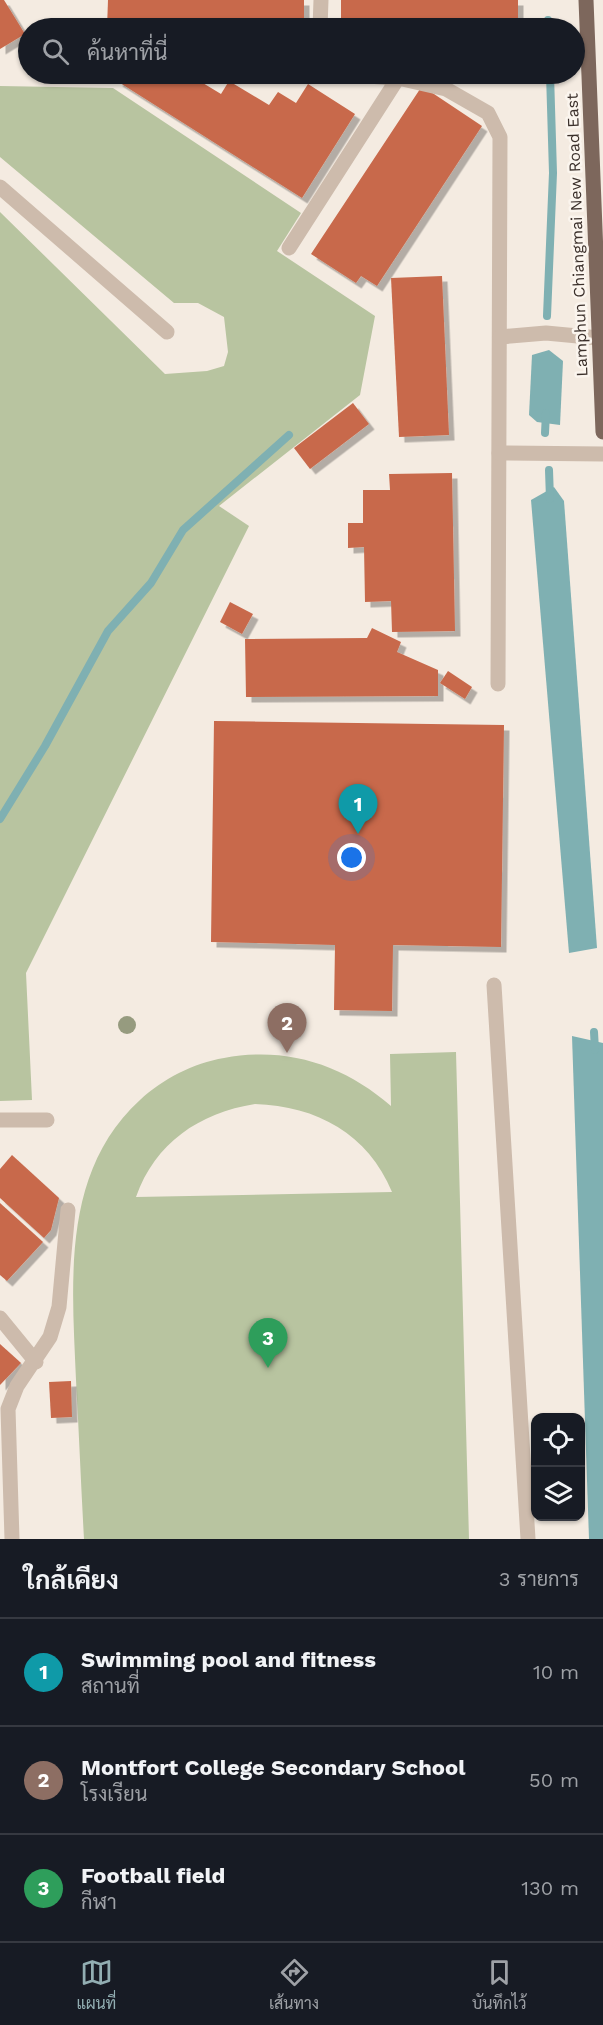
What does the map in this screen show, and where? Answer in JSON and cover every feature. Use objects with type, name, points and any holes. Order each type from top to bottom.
[{"type":"main road","name":"Lamphun Chiangmai New Road East","points":[[585,0],[603,432]]},
{"type":"street","points":[[320,18],[321,0]]},
{"type":"street","points":[[289,248],[394,84]]},
{"type":"street","points":[[424,84],[446,89],[488,113],[500,137],[498,684]]},
{"type":"street","points":[[0,187],[167,332]]},
{"type":"street","points":[[500,337],[546,333],[599,338]]},
{"type":"street","points":[[499,453],[603,454]]},
{"type":"street","points":[[494,985],[528,1539]]},
{"type":"street","points":[[0,1120],[47,1120]]},
{"type":"street","points":[[12,1539],[8,1409],[17,1386],[36,1362],[50,1336],[59,1307],[68,1210]]},
{"type":"street","points":[[0,1318],[36,1362]]},
{"type":"green space","points":[[0,86],[113,88],[301,213],[277,251],[375,316],[360,395],[219,506],[249,526],[26,973],[32,1100],[0,1101],[0,212],[165,374],[207,371],[224,366],[228,352],[224,317],[198,303],[174,303],[0,157]]},
{"type":"green space","points":[[456,1052],[469,1539],[84,1539],[74,1343],[74,1268],[77,1231],[84,1195],[96,1160],[114,1129],[140,1100],[158,1085],[190,1068],[212,1060],[247,1055],[292,1057],[314,1062],[354,1080],[391,1106],[390,1054]],"holes":[[[255,1104],[278,1106],[319,1117],[354,1139],[382,1172],[392,1192],[136,1197],[144,1178],[167,1146],[198,1123],[235,1108]]]},
{"type":"water","points":[[549,350],[563,361],[560,425],[537,422],[529,415],[532,355]]},
{"type":"water","points":[[554,487],[564,501],[597,948],[569,953],[531,500]]},
{"type":"water","points":[[572,1036],[603,1043],[603,1539],[589,1539]]},
{"type":"building","points":[[0,0],[4,0],[18,23],[18,38],[0,49]]},
{"type":"building","points":[[108,0],[304,0],[304,18],[107,18]]},
{"type":"building","points":[[341,0],[518,0],[518,18],[341,18]]},
{"type":"building","points":[[122,84],[204,84],[221,94],[227,84],[234,84],[269,105],[278,92],[296,103],[308,84],[355,114],[302,198]]},
{"type":"building","points":[[422,86],[482,126],[377,286],[361,276],[356,283],[311,254]]},
{"type":"building","points":[[442,276],[449,435],[399,437],[391,278]]},
{"type":"building","points":[[353,403],[369,424],[310,469],[294,448]]},
{"type":"building","points":[[452,473],[455,631],[392,632],[391,601],[365,602],[364,547],[348,548],[348,523],[363,523],[363,490],[390,490],[389,474]]},
{"type":"building","points":[[230,602],[253,614],[242,634],[220,622]]},
{"type":"building","points":[[372,628],[401,642],[397,652],[438,670],[438,696],[246,697],[245,639],[367,638]]},
{"type":"building","points":[[448,671],[472,687],[465,699],[440,683]]},
{"type":"building","points":[[214,721],[504,725],[501,947],[393,945],[392,1011],[334,1010],[335,945],[211,942]]},
{"type":"building","points":[[12,1155],[59,1198],[51,1230],[44,1238],[0,1198],[0,1169]]},
{"type":"building","points":[[0,1203],[43,1242],[7,1281],[0,1275]]},
{"type":"building","points":[[0,1344],[21,1363],[0,1385]]},
{"type":"building","points":[[71,1381],[72,1417],[51,1418],[49,1382]]},
{"type":"waterway","points":[[547,316],[553,173],[550,84]]},
{"type":"waterway","points":[[545,433],[546,413]]},
{"type":"waterway","points":[[0,819],[45,746],[108,631],[151,583],[183,530],[289,435]]},
{"type":"waterway","points":[[549,470],[550,499]]},
{"type":"waterway","points":[[594,1032],[595,1050]]},
{"type":"place","name":"Swimming pool and fitness","points":[[358,834]]},
{"type":"place","name":"Montfort College Secondary School","points":[[287,1053]]},
{"type":"place","name":"Football field","points":[[268,1368]]}]
